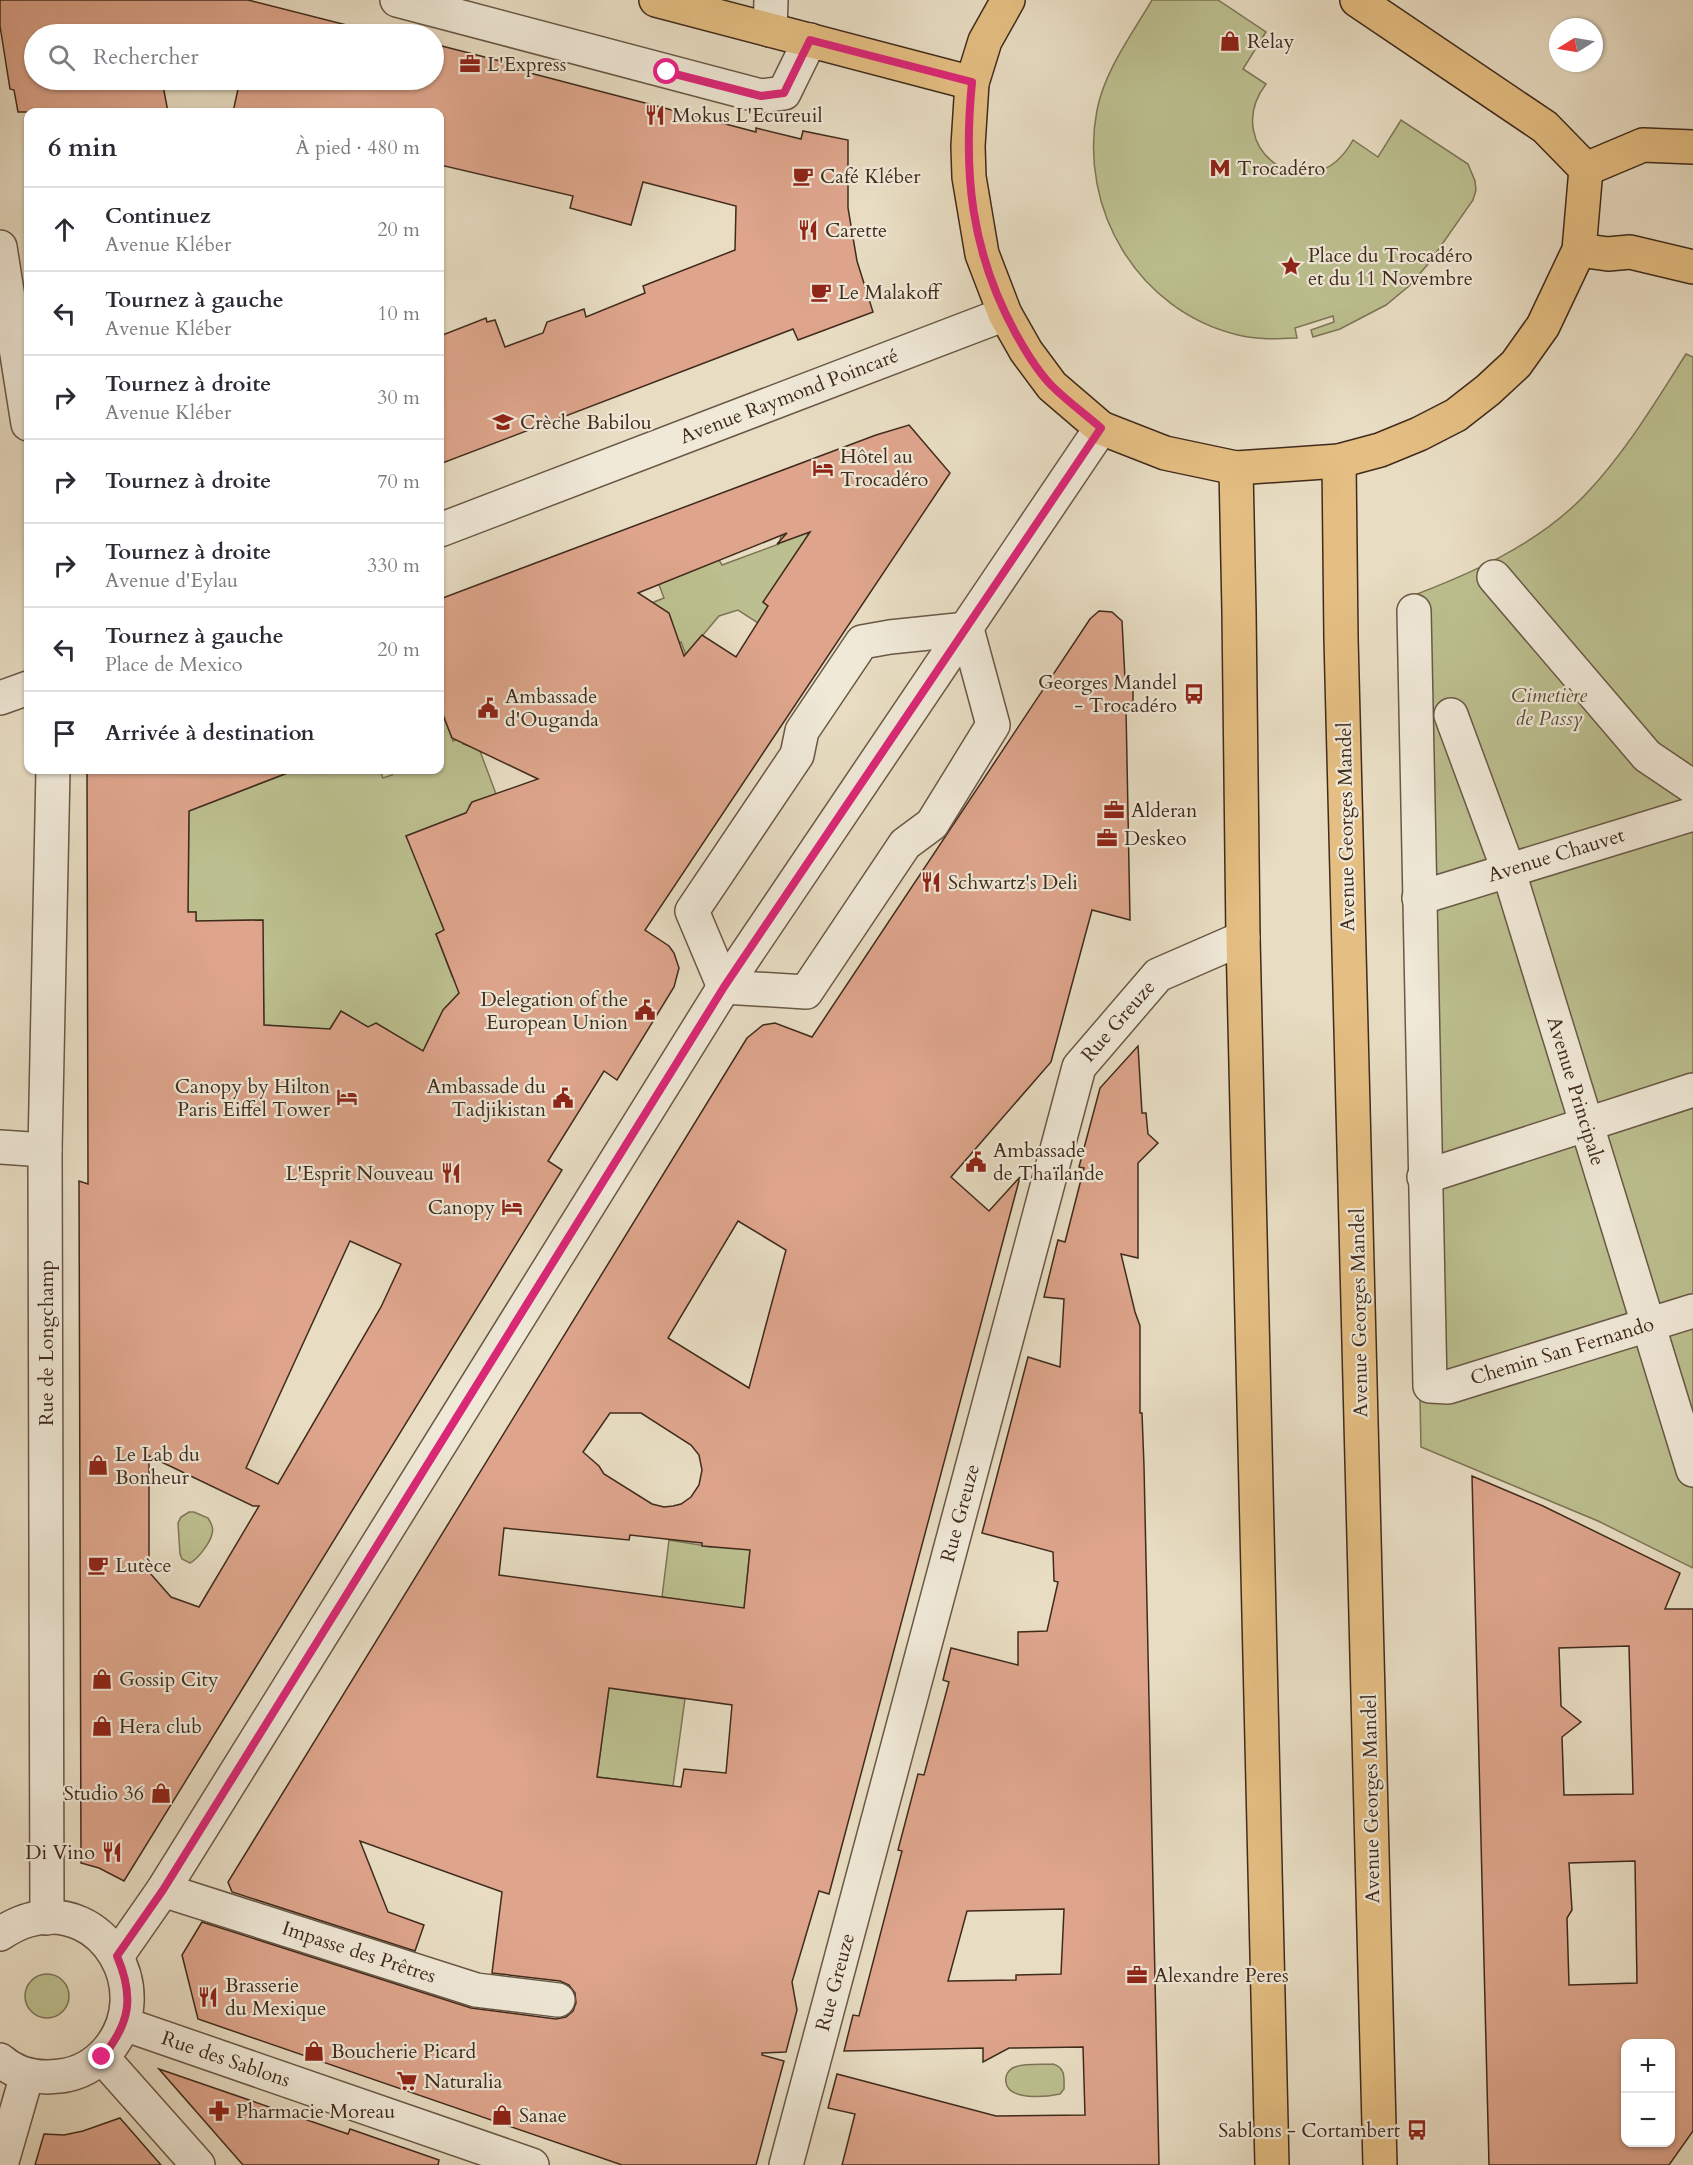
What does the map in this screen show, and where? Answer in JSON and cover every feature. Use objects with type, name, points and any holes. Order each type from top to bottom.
[{"type":"main road","points":[[656,0],[770,15],[810,40],[972,82]]},
{"type":"main road","points":[[1008,0],[986,41],[972,82],[968,146],[973,207],[982,255],[1005,314],[1026,351],[1052,386],[1101,428],[1165,453],[1236,468],[1339,461],[1380,450],[1419,434],[1456,414],[1488,390],[1516,364],[1543,326],[1579,250],[1586,169],[1545,127],[1357,0]]},
{"type":"main road","points":[[1586,169],[1643,145],[1693,147]]},
{"type":"main road","points":[[1579,250],[1608,254],[1630,252],[1693,267]]},
{"type":"main road","name":"Avenue Georges Mandel","points":[[1339,461],[1341,638],[1380,2165]]},
{"type":"main road","points":[[1236,468],[1243,938],[1272,2165]]},
{"type":"street","points":[[397,0],[761,96],[784,93],[810,40]]},
{"type":"street","points":[[0,247],[24,399]]},
{"type":"street","name":"Avenue Raymond Poincaré","points":[[444,528],[1005,314]]},
{"type":"street","points":[[117,1956],[163,1890],[724,987],[1101,428]]},
{"type":"street","points":[[1494,577],[1647,756],[1693,787]]},
{"type":"street","points":[[1414,611],[1424,1177],[1693,1090]]},
{"type":"street","points":[[724,987],[692,912],[797,755],[802,731],[862,642],[890,636],[967,629]]},
{"type":"street","points":[[724,987],[806,992],[905,844],[932,824],[993,725],[967,629]]},
{"type":"street","points":[[822,738],[890,636]]},
{"type":"street","points":[[0,698],[24,689]]},
{"type":"street","points":[[920,807],[988,704]]},
{"type":"street","name":"Avenue Principale","points":[[1451,714],[1508,869],[1693,1470]]},
{"type":"street","name":"Rue de Longchamp","points":[[47,1918],[45,1150],[53,774]]},
{"type":"street","name":"Avenue Chauvet","points":[[1419,898],[1693,814]]},
{"type":"street","name":"Rue Greuze","points":[[786,2165],[1079,1067],[1158,975],[1243,938]]},
{"type":"street","points":[[0,1147],[45,1150]]},
{"type":"street","name":"Chemin San Fernando","points":[[1424,1177],[1430,1386],[1448,1387],[1693,1311]]},
{"type":"street","name":"Impasse des Prêtres","points":[[163,1890],[476,1990],[558,2000]]},
{"type":"street","points":[[0,1934],[30,1920],[47,1918],[68,1920],[87,1928],[104,1940],[117,1956],[128,1989],[128,2007],[124,2024],[115,2042],[102,2057],[86,2069],[67,2076],[47,2078],[14,2068],[1,2165]]},
{"type":"street","name":"Rue des Sablons","points":[[124,2024],[532,2165]]},
{"type":"street","points":[[102,2057],[198,2165]]},
{"type":"green space","points":[[1152,0],[1218,0],[1266,32],[1243,69],[1266,84],[1254,108],[1253,130],[1261,149],[1276,164],[1294,172],[1315,172],[1335,162],[1353,140],[1378,157],[1401,120],[1468,164],[1475,181],[1476,190],[1473,200],[1429,263],[1409,286],[1386,305],[1340,329],[1313,337],[1311,330],[1334,322],[1333,316],[1295,328],[1297,338],[1267,339],[1238,335],[1202,323],[1171,304],[1144,279],[1123,251],[1107,218],[1097,184],[1094,147],[1097,110],[1106,81]]},
{"type":"green space","name":"Cimetière de Passy","points":[[1686,354],[1693,357],[1693,1568],[1598,1521],[1421,1447],[1404,599],[1452,580],[1500,557],[1523,544],[1566,513],[1600,479],[1626,445]]},
{"type":"green space","points":[[804,527],[811,542],[763,602],[768,606],[758,623],[738,610],[719,616],[686,655],[681,642],[674,645],[618,616],[664,598],[658,582],[719,560],[722,565],[779,544],[781,536]]},
{"type":"green space","points":[[444,717],[453,741],[461,738],[463,744],[469,746],[477,743],[496,794],[472,802],[469,806],[470,811],[406,836],[460,924],[436,934],[452,976],[471,968],[473,984],[454,998],[442,1014],[423,1052],[376,1023],[369,1028],[341,1011],[329,1030],[264,1025],[262,920],[196,921],[196,912],[188,912],[189,811],[285,774],[382,774],[383,778],[392,775],[444,774]]},
{"type":"green space","points":[[189,1512],[208,1518],[213,1530],[206,1546],[190,1563],[182,1559],[180,1554],[178,1523],[181,1517]]},
{"type":"green space","points":[[669,1540],[712,1547],[713,1544],[750,1549],[744,1610],[662,1597]]},
{"type":"green space","points":[[609,1688],[685,1699],[673,1786],[597,1777]]},
{"type":"green space","points":[[47,1974],[63,1980],[69,1996],[63,2012],[47,2018],[31,2012],[25,1996],[31,1980]]},
{"type":"green space","points":[[1053,2064],[1060,2068],[1063,2074],[1064,2089],[1060,2094],[1026,2096],[1011,2091],[1007,2085],[1006,2077],[1009,2070],[1024,2065]]},
{"type":"building","points":[[0,0],[248,0],[343,24],[24,24],[24,90],[164,90],[167,108],[24,108],[24,112],[18,112],[14,90],[10,89],[0,26]]},
{"type":"building","points":[[444,47],[508,63],[534,74],[756,132],[756,128],[801,139],[803,131],[848,140],[848,208],[857,261],[873,312],[798,340],[793,329],[444,462],[444,334],[486,318],[487,322],[495,320],[505,347],[543,333],[547,322],[584,309],[586,317],[645,293],[643,286],[735,250],[736,206],[643,182],[631,225],[570,208],[573,196],[444,166],[444,108],[234,108],[238,90],[444,90]]},
{"type":"building","points":[[909,425],[950,473],[645,930],[669,946],[674,953],[679,968],[674,987],[617,1080],[604,1071],[548,1161],[562,1170],[124,1881],[99,1868],[81,1863],[79,1181],[88,1184],[87,774],[285,774],[189,811],[188,912],[196,912],[196,921],[263,920],[264,1025],[330,1029],[341,1011],[368,1027],[376,1023],[423,1051],[443,1010],[459,993],[436,934],[444,930],[406,836],[466,813],[472,802],[538,779],[452,738],[444,717],[444,597],[876,435]],"holes":[[[810,532],[763,602],[768,606],[736,657],[702,635],[684,656],[669,613],[638,593],[787,533],[777,544]],[[350,1241],[401,1264],[381,1307],[278,1484],[246,1468]],[[149,1456],[253,1506],[259,1506],[199,1607],[171,1597],[149,1572]]]},
{"type":"building","points":[[1099,611],[1112,612],[1122,621],[1125,679],[1133,690],[1133,701],[1126,708],[1130,920],[1092,910],[1051,1062],[951,1177],[989,1211],[1020,1177],[829,1894],[819,1891],[792,1982],[797,2010],[786,2052],[762,2053],[762,2055],[784,2061],[756,2165],[622,2165],[198,2019],[182,1955],[202,1922],[471,2008],[556,2019],[566,2017],[573,2011],[576,2003],[575,1993],[569,1985],[560,1981],[492,1973],[502,1892],[360,1841],[388,1912],[424,1925],[415,1951],[232,1892],[228,1882],[747,1038],[763,1025],[775,1023],[812,1037],[1090,619]],"holes":[[[738,1221],[786,1250],[749,1388],[668,1338]],[[610,1413],[641,1413],[691,1445],[699,1455],[702,1470],[699,1485],[691,1497],[681,1504],[664,1507],[652,1504],[604,1474],[599,1466],[583,1452]],[[504,1528],[629,1540],[630,1535],[702,1543],[702,1546],[750,1550],[744,1608],[499,1575]],[[609,1688],[732,1705],[726,1773],[684,1769],[681,1787],[597,1777]]]},
{"type":"building","points":[[1138,1046],[1142,1113],[1146,1113],[1148,1134],[1158,1143],[1138,1163],[1138,1258],[1121,1254],[1140,1326],[1140,1413],[1142,1413],[1144,1466],[1159,2165],[842,2165],[855,2114],[828,2108],[837,2074],[996,2116],[1085,2115],[1083,2047],[1009,2048],[983,2062],[983,2048],[844,2051],[853,2015],[859,2016],[902,1851],[898,1850],[918,1774],[924,1775],[949,1682],[943,1680],[951,1648],[1018,1665],[1018,1632],[1047,1631],[1058,1582],[1054,1581],[1053,1552],[982,1533],[1028,1357],[1060,1367],[1064,1299],[1044,1297],[1058,1240],[1065,1242],[1084,1168],[1079,1167],[1100,1088]],"holes":[[[1064,1909],[1061,1974],[1016,1975],[1016,1980],[948,1981],[967,1911]]]},
{"type":"building","points":[[1472,1476],[1543,1506],[1680,1573],[1665,1609],[1693,1609],[1693,2131],[1669,2165],[1489,2165]],"holes":[[[1629,1646],[1633,1794],[1564,1795],[1562,1737],[1581,1722],[1561,1706],[1559,1648]],[[1635,1861],[1637,1983],[1569,1985],[1567,1918],[1572,1910],[1569,1863]]]},
{"type":"building","points":[[159,2069],[348,2134],[350,2129],[439,2160],[438,2165],[243,2165]]},
{"type":"building","points":[[120,2118],[161,2165],[35,2165],[44,2134],[64,2135],[83,2131]]},
{"type":"place","name":"Relay","points":[[1230,41]]},
{"type":"place","name":"L'Express","points":[[470,64]]},
{"type":"place","name":"Mokus L'Ecureuil","points":[[655,115]]},
{"type":"place","name":"Trocadéro","points":[[1220,168]]},
{"type":"place","name":"Café Kléber","points":[[803,176]]},
{"type":"place","name":"Carette","points":[[808,230]]},
{"type":"place","name":"Place du Trocadéro et du 11 Novembre","points":[[1291,266]]},
{"type":"place","name":"Le Malakoff","points":[[821,292]]},
{"type":"place","name":"Crèche Babilou","points":[[503,422]]},
{"type":"place","name":"Hôtel au Trocadéro","points":[[823,468]]},
{"type":"place","name":"Georges Mandel - Trocadéro","points":[[1194,694]]},
{"type":"place","name":"Ambassade d'Ouganda","points":[[488,708]]},
{"type":"place","name":"Alderan","points":[[1114,810]]},
{"type":"place","name":"Deskeo","points":[[1107,838]]},
{"type":"place","name":"Schwartz's Deli","points":[[931,882]]},
{"type":"place","name":"Delegation of the European Union","points":[[645,1010]]},
{"type":"place","name":"Canopy by Hilton Paris Eiffel Tower","points":[[347,1097]]},
{"type":"place","name":"Ambassade du Tadjikistan","points":[[563,1098]]},
{"type":"place","name":"Ambassade de Thaïlande","points":[[976,1162]]},
{"type":"place","name":"L'Esprit Nouveau","points":[[451,1173]]},
{"type":"place","name":"Canopy","points":[[512,1207]]},
{"type":"place","name":"Le Lab du Bonheur","points":[[98,1465]]},
{"type":"place","name":"Lutèce","points":[[98,1565]]},
{"type":"place","name":"Gossip City","points":[[102,1679]]},
{"type":"place","name":"Hera club","points":[[102,1726]]},
{"type":"place","name":"Studio 36","points":[[161,1793]]},
{"type":"place","name":"Di Vino","points":[[112,1852]]},
{"type":"place","name":"Alexandre Peres","points":[[1137,1975]]},
{"type":"place","name":"Brasserie du Mexique","points":[[208,1997]]},
{"type":"place","name":"Boucherie Picard","points":[[314,2051]]},
{"type":"place","name":"Naturalia","points":[[407,2081]]},
{"type":"place","name":"Pharmacie Moreau","points":[[219,2111]]},
{"type":"place","name":"Sanae","points":[[502,2115]]},
{"type":"place","name":"Sablons - Cortambert","points":[[1417,2130]]},
{"type":"route","points":[[102,2057],[115,2042],[124,2024],[128,2007],[128,1989],[117,1956],[163,1890],[724,987],[1101,428],[1052,386],[1026,351],[1005,314],[982,255],[969,177],[969,114],[972,82],[810,40],[784,93],[761,96],[667,72]]}]
